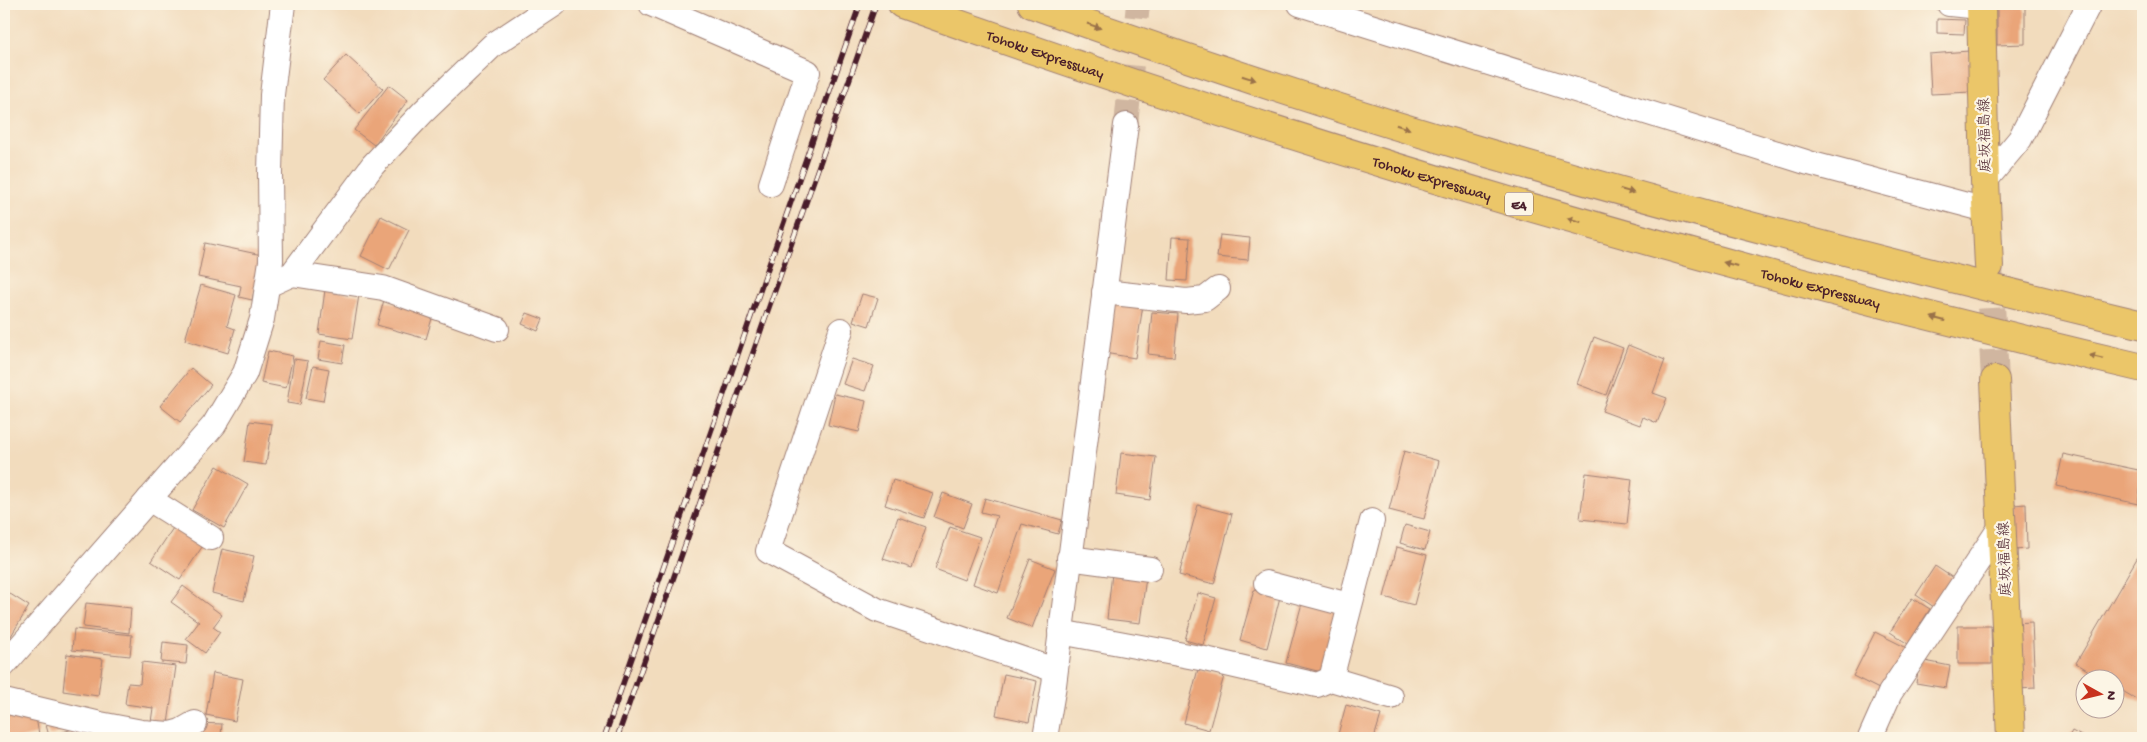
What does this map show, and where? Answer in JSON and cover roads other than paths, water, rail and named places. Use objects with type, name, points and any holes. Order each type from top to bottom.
[{"type":"main road","name":"Tohoku Expressway","points":[[904,4],[1160,93],[1442,182],[1716,260],[1953,324],[2143,368]]},
{"type":"main road","points":[[1032,4],[1168,52],[1456,144],[1741,224],[1962,282],[2143,325]]},
{"type":"main road","name":"庭坂福島線","points":[[1981,5],[1989,266]]},
{"type":"main road","name":"庭坂福島線","points":[[1995,380],[2011,738]]},
{"type":"street","points":[[4,665],[214,425],[244,373],[262,319],[271,261],[270,173],[272,95],[283,4]]},
{"type":"street","points":[[268,285],[292,274],[373,165],[424,112],[493,45],[554,4]]},
{"type":"street","points":[[651,4],[808,72],[771,184]]},
{"type":"street","points":[[1300,4],[1809,163],[1986,210]]},
{"type":"street","points":[[1949,4],[1981,5]]},
{"type":"street","points":[[1985,181],[2020,138],[2089,4]]},
{"type":"street","points":[[1045,738],[1126,125]]},
{"type":"street","points":[[292,274],[383,288],[497,330]]},
{"type":"street","points":[[1104,292],[1186,301],[1205,299],[1218,290]]},
{"type":"street","points":[[841,330],[768,551],[877,610],[1055,670]]},
{"type":"street","points":[[149,499],[211,538]]},
{"type":"street","points":[[1331,678],[1372,521]]},
{"type":"street","points":[[1870,738],[1890,693],[2002,525]]},
{"type":"street","points":[[1068,558],[1150,569]]},
{"type":"street","points":[[1266,583],[1349,605]]},
{"type":"street","points":[[1060,632],[1205,659],[1317,685],[1331,678],[1391,697]]},
{"type":"street","points":[[4,701],[142,732],[170,734],[181,732],[195,723]]},
{"type":"tunnel","points":[[1126,125],[1138,4]]},
{"type":"tunnel","points":[[1989,266],[1995,380]]},
{"type":"railway","points":[[604,738],[860,4]]},
{"type":"railway","points":[[617,738],[876,4]]}]
